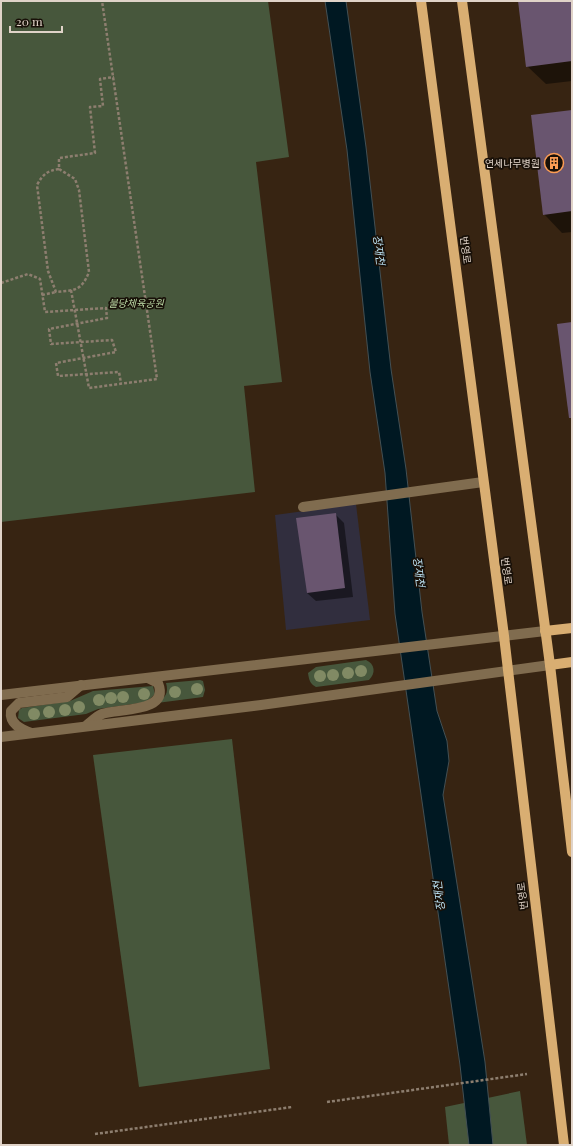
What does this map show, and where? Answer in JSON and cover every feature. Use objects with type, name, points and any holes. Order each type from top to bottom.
[{"type":"main road","name":"번영로","points":[[421,1],[504,636],[507,672],[564,1145]]},
{"type":"main road","points":[[462,1],[550,665],[572,852]]},
{"type":"main road","points":[[545,631],[572,628]]},
{"type":"main road","points":[[550,665],[572,662]]},
{"type":"street","points":[[303,507],[484,482]]},
{"type":"street","points":[[1,695],[545,631]]},
{"type":"street","points":[[1,737],[261,705],[550,665]]},
{"type":"street","points":[[86,726],[102,714],[151,704],[158,699],[160,688],[158,683],[148,678]]},
{"type":"street","points":[[32,733],[21,729],[12,720],[11,711],[14,707],[19,703],[67,697],[82,685]]},
{"type":"path","points":[[71,290],[89,388],[157,378],[102,1]]},
{"type":"path","points":[[60,168],[59,158],[95,153],[90,107],[103,106],[100,79],[114,77]]},
{"type":"path","points":[[42,295],[78,290],[85,283],[89,272],[79,190],[75,179],[60,168],[42,175],[37,185],[48,271],[56,292]]},
{"type":"path","points":[[1,283],[28,274],[40,279],[45,312],[106,308],[107,318],[49,329],[51,344],[112,340],[116,352],[56,363],[58,376],[118,372],[121,383]]},
{"type":"path","points":[[327,1102],[527,1074]]},
{"type":"path","points":[[95,1134],[292,1107]]},
{"type":"shaded area","points":[[356,504],[370,620],[286,630],[275,515]]},
{"type":"green space","name":"불당체육공원","points":[[1,1],[268,1],[289,157],[256,162],[282,382],[244,386],[255,492],[1,522]]},
{"type":"green space","points":[[366,660],[373,666],[374,669],[374,672],[369,680],[316,687],[312,685],[309,680],[308,673],[316,667]]},
{"type":"green space","points":[[203,681],[205,690],[203,697],[157,703],[166,695],[166,683]]},
{"type":"green space","points":[[153,686],[155,694],[147,702],[98,709],[86,714],[24,722],[18,718],[19,710],[22,708],[70,701],[93,691]]},
{"type":"green space","points":[[232,739],[270,1069],[139,1087],[93,755]]},
{"type":"green space","points":[[520,1091],[527,1145],[449,1145],[445,1107]]},
{"type":"water","name":"장재천","points":[[325,1],[346,1],[366,147],[391,369],[406,469],[422,612],[437,711],[447,741],[449,761],[443,795],[485,1062],[493,1145],[469,1145],[460,1065],[395,614],[385,473],[370,372],[347,150]]},
{"type":"building","points":[[518,1],[572,1],[572,61],[526,67]]},
{"type":"building","name":"연세나무병원","points":[[572,110],[572,211],[543,215],[531,115]]},
{"type":"building","points":[[572,322],[572,418],[569,418],[557,324]]},
{"type":"building","points":[[336,513],[345,588],[307,593],[296,518]]},
{"type":"place","name":"연세나무병원","points":[[554,163]]}]
